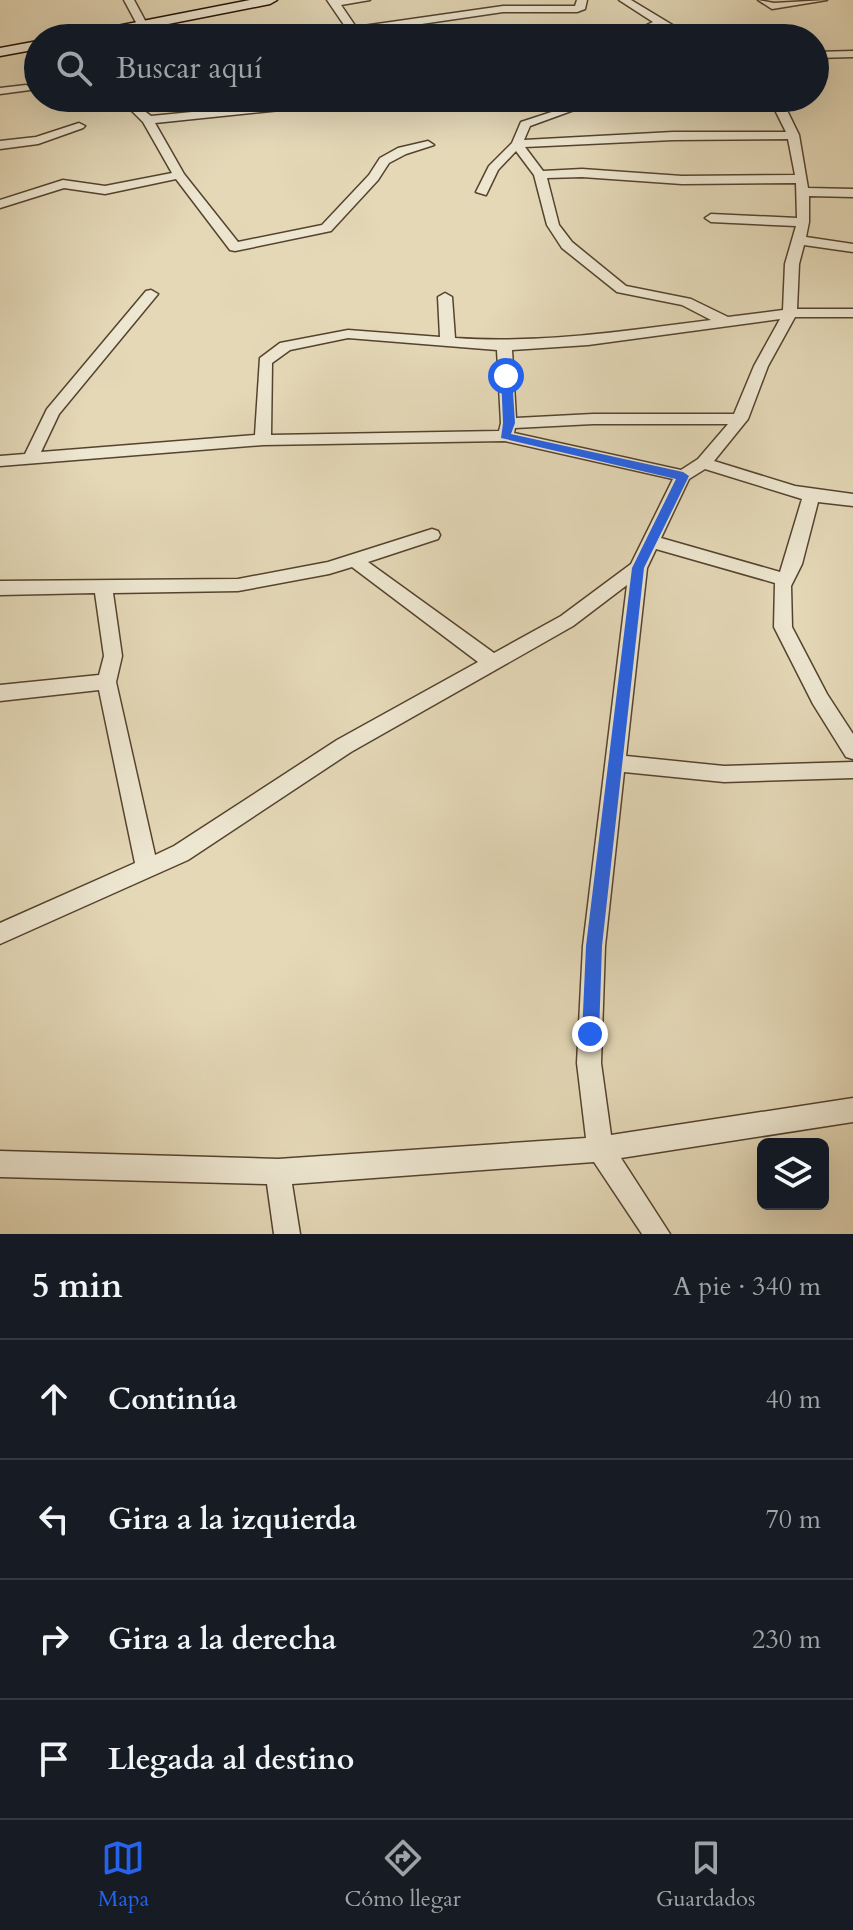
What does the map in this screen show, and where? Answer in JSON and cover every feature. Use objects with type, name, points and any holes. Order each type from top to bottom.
[{"type":"street","points":[[129,0],[142,24]]},
{"type":"street","points":[[153,24],[270,0]]},
{"type":"street","points":[[333,2],[365,0]]},
{"type":"street","points":[[415,24],[503,9],[574,9],[581,7],[582,0]]},
{"type":"street","points":[[624,0],[664,24]]},
{"type":"street","points":[[763,0],[772,6],[822,0]]},
{"type":"street","points":[[333,2],[349,24]]},
{"type":"street","points":[[656,24],[661,22]]},
{"type":"street","points":[[0,52],[24,48]]},
{"type":"street","points":[[829,55],[853,54]]},
{"type":"street","points":[[0,91],[24,88]]},
{"type":"street","points":[[139,112],[148,120],[179,175],[231,246],[240,247],[326,228],[384,161],[402,151],[428,145]]},
{"type":"street","points":[[148,120],[229,112]]},
{"type":"street","points":[[482,192],[493,169],[517,144],[525,124],[562,112]]},
{"type":"street","points":[[657,1234],[600,1149],[589,1063],[594,946],[638,568],[683,476],[704,463],[740,419],[761,366],[790,313],[792,264],[803,222],[802,185],[793,135],[782,112]]},
{"type":"street","points":[[0,145],[38,140],[79,126]]},
{"type":"street","points":[[517,144],[673,136],[793,135]]},
{"type":"street","points":[[517,144],[540,175],[553,225],[559,235],[615,284],[631,292],[686,302],[725,321]]},
{"type":"street","points":[[540,175],[582,173],[802,185],[853,193]]},
{"type":"street","points":[[0,204],[63,184],[105,190],[179,175]]},
{"type":"street","points":[[711,218],[803,222]]},
{"type":"street","points":[[799,240],[853,248]]},
{"type":"street","points":[[30,459],[52,412],[151,294]]},
{"type":"street","points":[[445,297],[448,343]]},
{"type":"street","points":[[263,440],[265,361],[285,346],[361,333],[504,346],[588,341],[790,313],[853,313]]},
{"type":"street","points":[[504,346],[507,430]]},
{"type":"street","points":[[0,461],[263,440],[507,430],[593,419],[740,419]]},
{"type":"street","points":[[507,430],[683,476]]},
{"type":"street","points":[[704,463],[778,490],[811,497],[853,500]]},
{"type":"street","points":[[811,497],[793,564],[782,586],[783,627],[820,699],[853,751]]},
{"type":"street","points":[[0,588],[238,585],[329,568],[432,535]]},
{"type":"street","points":[[651,541],[785,580]]},
{"type":"street","points":[[354,560],[493,663]]},
{"type":"street","points":[[0,934],[181,853],[344,746],[567,621],[638,568]]},
{"type":"street","points":[[103,588],[113,656],[107,682],[147,869]]},
{"type":"street","points":[[0,693],[107,682]]},
{"type":"street","points":[[615,763],[724,774],[853,770]]},
{"type":"street","points":[[0,1164],[278,1172],[600,1149],[853,1110]]},
{"type":"street","points":[[278,1172],[287,1234]]},
{"type":"route","points":[[506,376],[509,423],[505,436],[683,476],[638,568],[594,946],[590,1034]]}]
